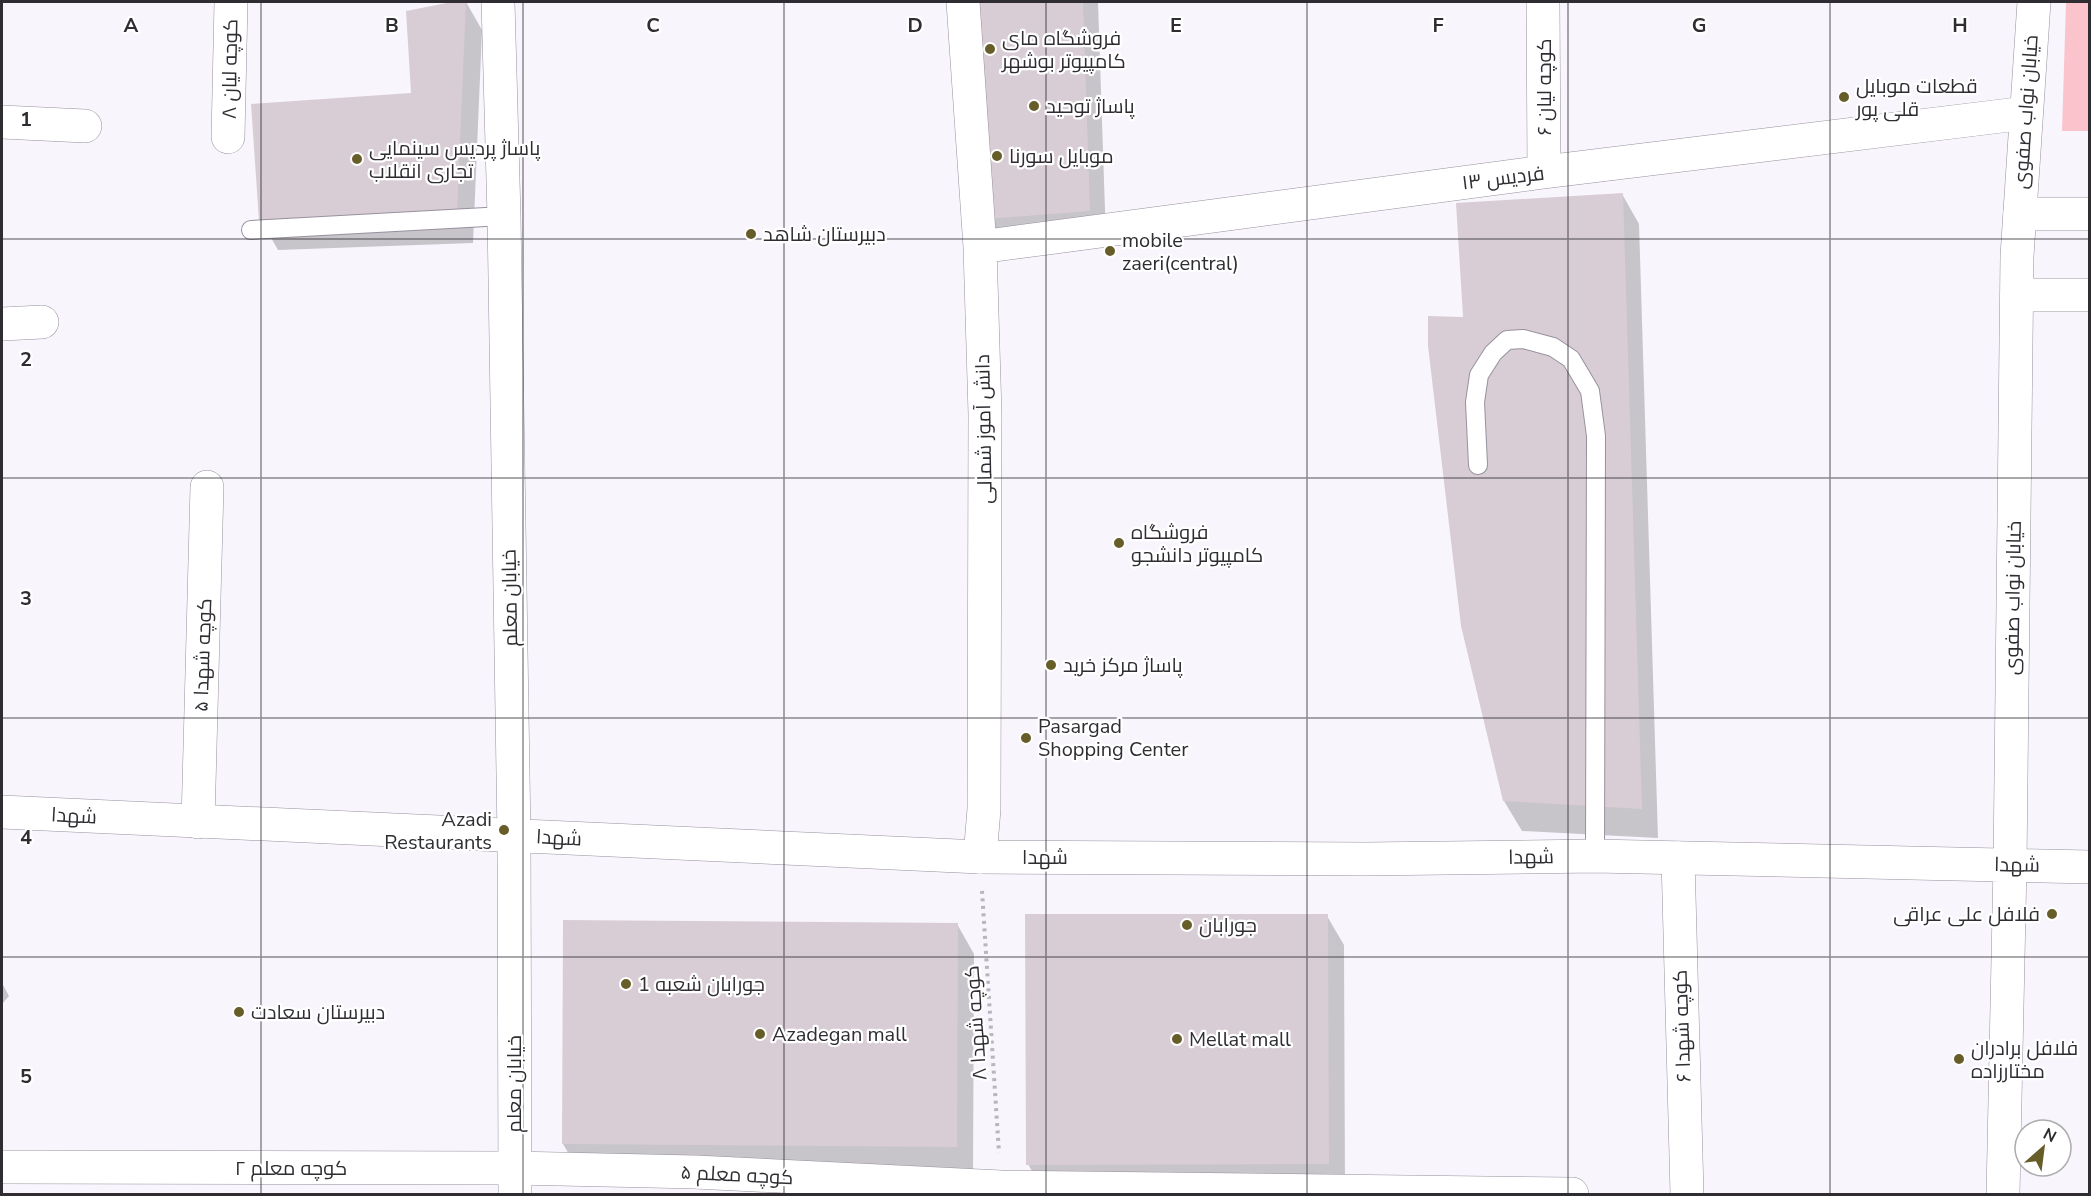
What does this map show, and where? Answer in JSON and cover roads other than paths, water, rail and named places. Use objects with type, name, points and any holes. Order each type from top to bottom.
[{"type":"street","name":"کوچه لیان ۸","points":[[228,137],[231,2]]},
{"type":"street","name":"خیابان معلم","points":[[498,2],[504,216],[514,836],[514,1181]]},
{"type":"street","name":"دانش آموز شمالی","points":[[963,2],[980,247],[985,426],[984,809],[980,857]]},
{"type":"street","name":"کوچه لیان ۶","points":[[1543,2],[1544,172]]},
{"type":"street","name":"خیابان نواب صفوی","points":[[2003,1194],[2010,865],[2016,295],[2034,2]]},
{"type":"street","name":"فردیس ۱۳","points":[[980,247],[1544,172],[2026,113]]},
{"type":"street","points":[[2,122],[85,126]]},
{"type":"street","points":[[2020,214],[2090,214]]},
{"type":"street","points":[[2016,295],[2090,295]]},
{"type":"street","points":[[2,324],[42,322]]},
{"type":"street","name":"کوچه شهدا ۵","points":[[198,822],[207,488]]},
{"type":"street","name":"شهدا","points":[[2,812],[980,857],[1366,859],[1595,856],[2090,867]]},
{"type":"street","name":"کوچه شهدا ۶","points":[[1678,858],[1687,1194]]},
{"type":"street","name":"کوچه معلم ۲","points":[[2,1167],[514,1181]]},
{"type":"street","name":"کوچه معلم ۵","points":[[514,1181],[1001,1191],[1572,1194]]},
{"type":"lane","points":[[251,230],[504,216]]},
{"type":"lane","points":[[1478,465],[1475,402],[1479,375],[1493,353],[1508,340],[1523,339],[1553,347],[1571,359],[1590,391],[1596,436],[1595,856]]},
{"type":"place","name":"فروشگاه مای کامپیوتر بوشهر","points":[[990,49]]},
{"type":"place","name":"قطعات موبایل قلی پور","points":[[1844,97]]},
{"type":"place","name":"پاساژ توحید","points":[[1034,106]]},
{"type":"place","name":"موبایل سورنا","points":[[997,156]]},
{"type":"place","name":"پاساژ پردیس سینمایی تجاری انقلاب","points":[[357,159]]},
{"type":"place","name":"دبیرستان شاهد","points":[[751,234]]},
{"type":"place","name":"mobile zaeri(central)","points":[[1110,251]]},
{"type":"place","name":"فروشگاه کامپیوتر دانشجو","points":[[1119,543]]},
{"type":"place","name":"پاساژ مرکز خرید","points":[[1051,665]]},
{"type":"place","name":"Pasargad Shopping Center","points":[[1026,738]]},
{"type":"place","name":"Azadi Restaurants","points":[[504,830]]},
{"type":"place","name":"فلافل علی عراقی","points":[[2052,914]]},
{"type":"place","name":"جورابان","points":[[1187,925]]},
{"type":"place","name":"جورابان شعبه 1","points":[[626,984]]},
{"type":"place","name":"دبیرستان سعادت","points":[[239,1012]]},
{"type":"place","name":"Azadegan mall","points":[[760,1034]]},
{"type":"place","name":"Mellat mall","points":[[1177,1039]]},
{"type":"place","name":"فلافل برادران مختارزاده","points":[[1959,1059]]}]
